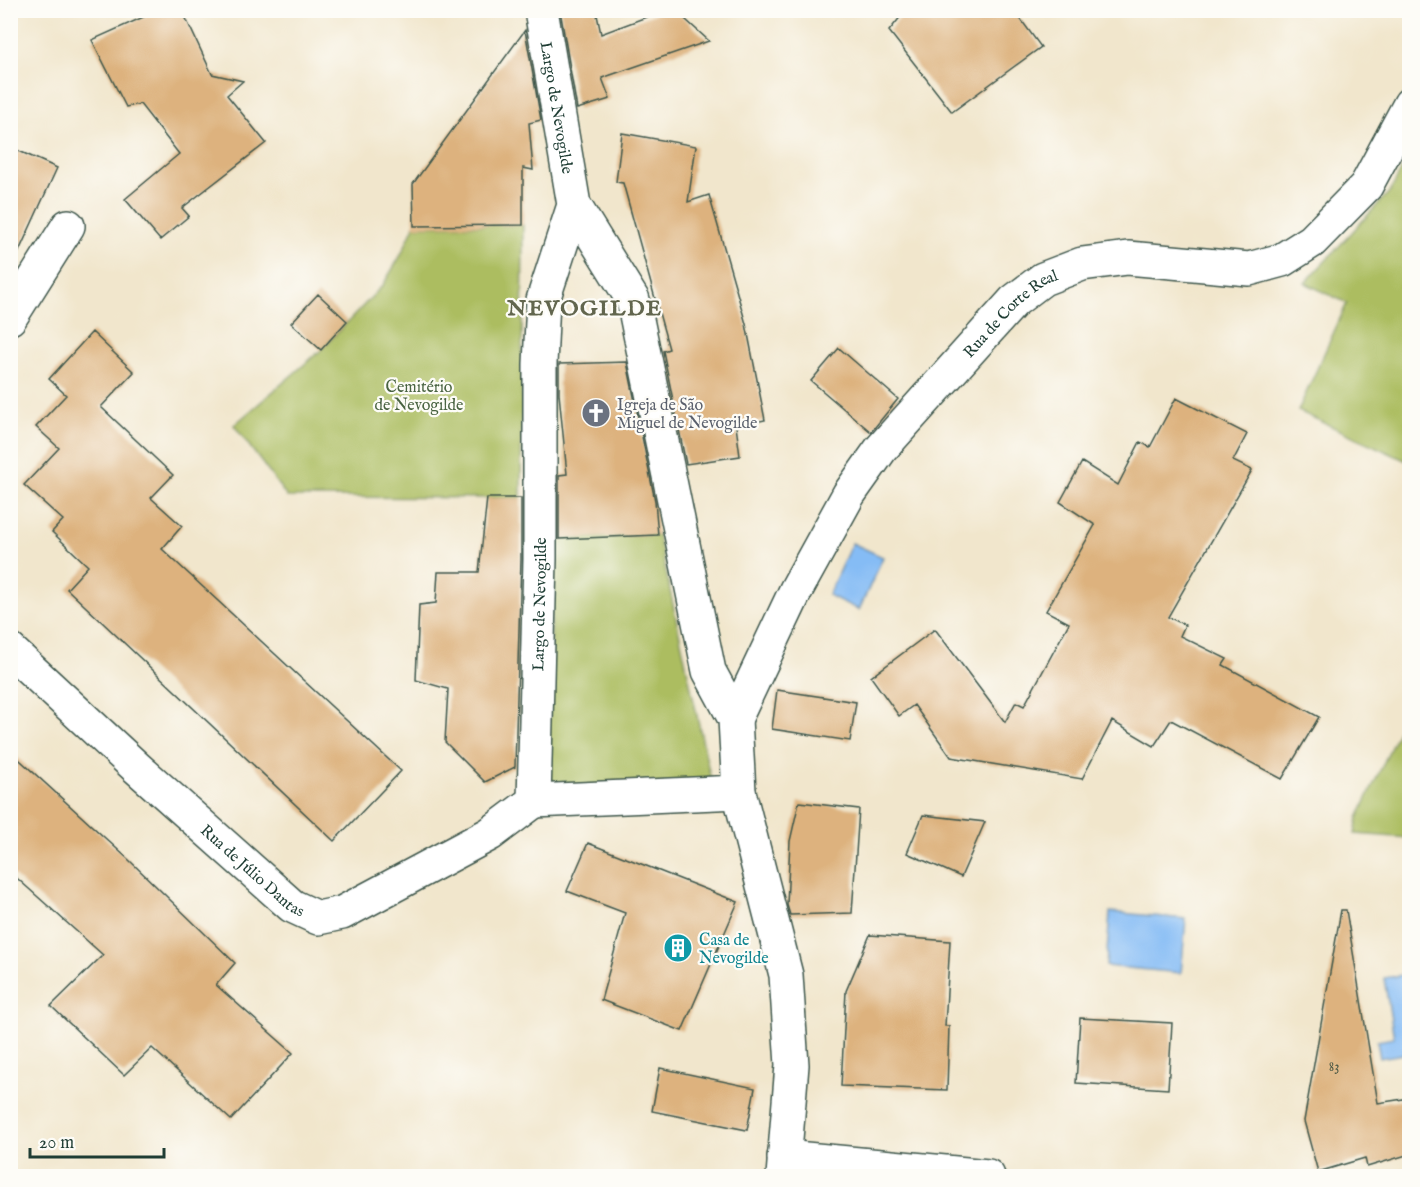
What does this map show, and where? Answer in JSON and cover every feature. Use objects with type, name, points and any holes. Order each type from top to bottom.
[{"type":"street","name":"Largo de Nevogilde","points":[[540,10],[574,205],[633,300],[709,671],[735,718],[739,792],[786,975],[792,1065],[783,1167]]},
{"type":"street","name":"Rua de Corte Real","points":[[735,718],[796,590],[849,494],[880,449],[1014,301],[1043,279],[1082,264],[1128,258],[1249,269],[1282,260],[1312,241],[1366,186],[1410,104]]},
{"type":"street","name":"Largo de Nevogilde","points":[[534,801],[540,559],[540,364],[543,300],[574,205]]},
{"type":"street","points":[[10,318],[68,226]]},
{"type":"street","name":"Rua de Júlio Dantas","points":[[10,650],[135,767],[292,906],[318,918],[342,913],[479,840],[534,801]]},
{"type":"street","points":[[534,801],[739,792]]},
{"type":"street","points":[[783,1167],[988,1176]]},
{"type":"green space","points":[[1409,155],[1409,462],[1298,411],[1347,303],[1305,283],[1391,190]]},
{"type":"green space","name":"Cemitério de Nevogilde","points":[[523,225],[521,498],[287,497],[234,425],[321,350],[383,285],[401,255],[414,226]]},
{"type":"green space","points":[[658,535],[712,785],[548,790],[553,539]]},
{"type":"green space","points":[[1409,708],[1409,838],[1355,834],[1358,818]]},
{"type":"water","points":[[852,543],[883,557],[859,610],[828,595]]},
{"type":"water","points":[[1110,912],[1186,919],[1181,973],[1106,966]]},
{"type":"water","points":[[1409,974],[1409,1053],[1380,1058],[1377,1041],[1394,1038],[1384,978]]},
{"type":"building","points":[[159,10],[182,10],[212,74],[243,81],[227,95],[266,143],[182,208],[189,216],[160,240],[125,199],[179,154],[140,104],[126,107],[92,40]]},
{"type":"building","points":[[560,10],[596,10],[601,34],[665,10],[675,10],[709,41],[602,78],[610,99],[577,109]]},
{"type":"building","points":[[906,10],[1014,10],[1041,47],[952,112],[889,31]]},
{"type":"building","points":[[525,30],[541,120],[529,123],[533,170],[523,168],[523,225],[414,226],[413,184]]},
{"type":"building","points":[[622,133],[696,146],[688,202],[709,195],[746,324],[765,420],[736,426],[740,456],[686,464],[663,351],[669,349],[623,183],[616,182]]},
{"type":"building","points":[[10,147],[57,168],[10,271]]},
{"type":"building","points":[[318,294],[347,321],[321,350],[291,323]]},
{"type":"building","points":[[92,332],[134,372],[101,407],[173,475],[151,498],[182,526],[162,549],[401,771],[334,841],[67,589],[88,566],[52,532],[63,520],[24,485],[59,448],[36,427],[66,395],[49,379]]},
{"type":"building","points":[[839,348],[898,399],[871,432],[811,381]]},
{"type":"building","name":"Igreja de São Miguel de Nevogilde","points":[[627,362],[655,501],[658,535],[559,539],[559,475],[567,474],[559,394],[559,364]]},
{"type":"building","points":[[1176,398],[1247,434],[1233,461],[1252,470],[1168,617],[1185,625],[1180,636],[1227,659],[1223,665],[1319,717],[1282,779],[1171,720],[1154,746],[1112,721],[1082,779],[951,757],[914,705],[899,716],[871,677],[935,629],[1005,722],[1016,702],[1024,706],[1069,623],[1046,611],[1095,525],[1060,502],[1082,462],[1118,485],[1140,442],[1150,447]]},
{"type":"building","points":[[487,498],[521,498],[521,559],[515,767],[485,782],[445,742],[448,689],[416,680],[419,605],[436,603],[438,572],[479,572]]},
{"type":"building","points":[[777,690],[856,702],[850,741],[772,729]]},
{"type":"building","points":[[10,751],[128,859],[235,963],[216,985],[293,1053],[231,1120],[152,1048],[124,1075],[51,1006],[103,955],[10,872]]},
{"type":"building","points":[[799,802],[859,809],[852,913],[790,915],[787,905],[790,841]]},
{"type":"building","points":[[923,815],[985,822],[961,877],[907,853]]},
{"type":"building","name":"Casa de Nevogilde","points":[[588,843],[738,902],[682,1031],[601,1000],[625,913],[567,891]]},
{"type":"building","points":[[1341,910],[1346,910],[1378,1103],[1410,1098],[1410,1154],[1367,1167],[1365,1158],[1318,1172],[1304,1121]]},
{"type":"building","points":[[870,935],[950,941],[945,1026],[949,1026],[947,1090],[841,1086],[846,991]]},
{"type":"building","points":[[1080,1018],[1172,1023],[1168,1089],[1076,1083]]},
{"type":"building","points":[[660,1068],[755,1088],[747,1130],[652,1111]]},
{"type":"place","name":"Igreja de São Miguel de Nevogilde","points":[[596,413]]},
{"type":"place","name":"Casa de Nevogilde","points":[[678,948]]},
{"type":"district","name":"NEVOGILDE","points":[[585,307]]}]
